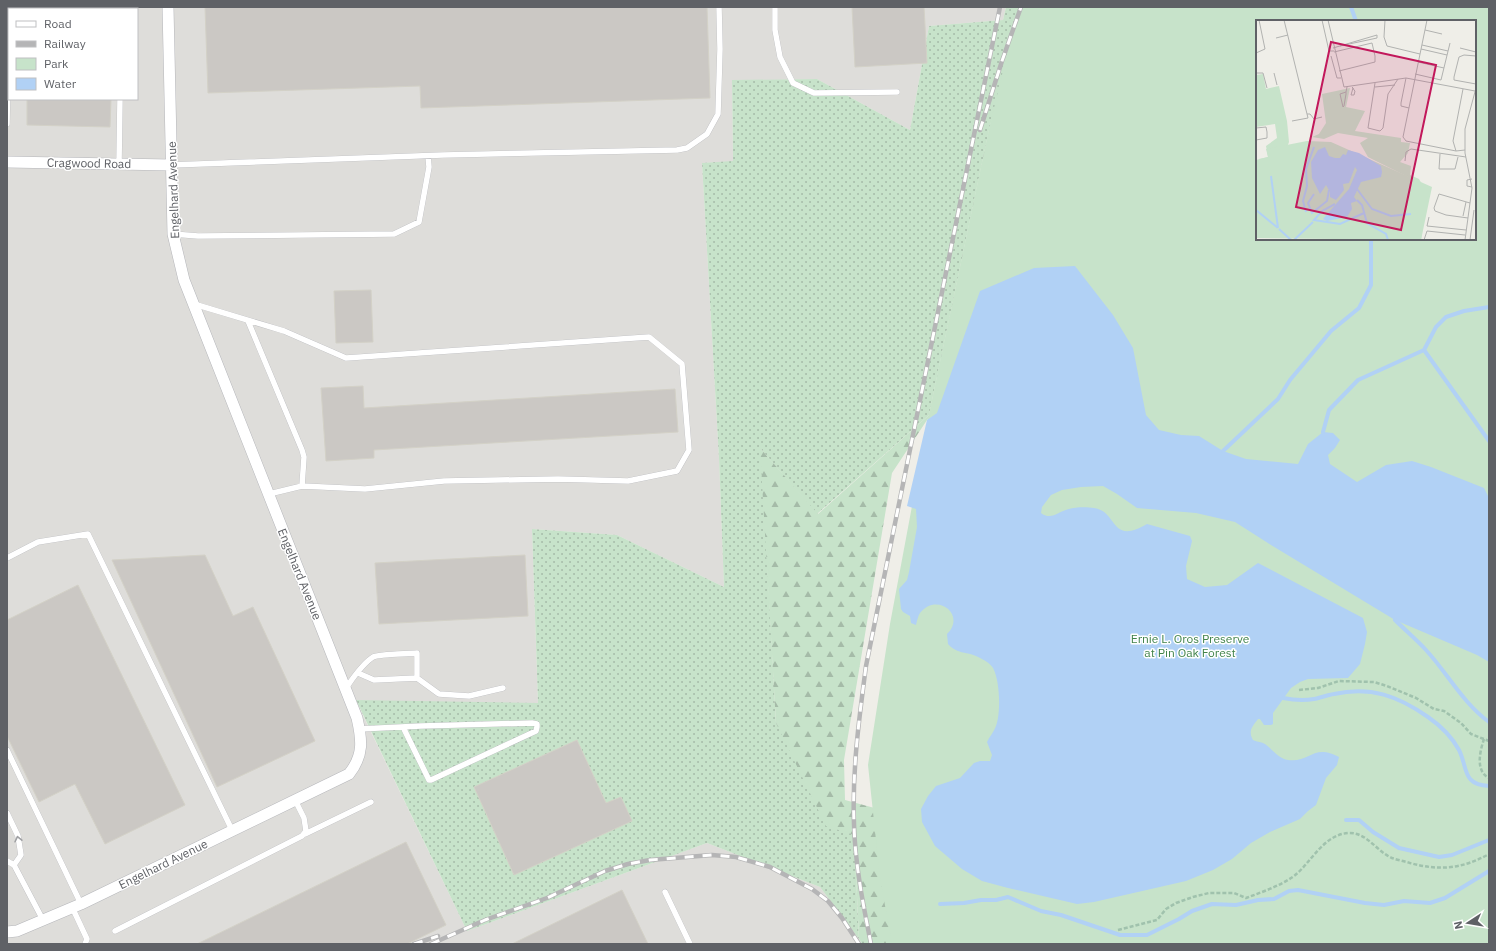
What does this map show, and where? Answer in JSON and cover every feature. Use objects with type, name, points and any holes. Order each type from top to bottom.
[{"type":"street","name":"Engelhard Avenue","points":[[7,932],[17,931],[77,906],[349,774],[356,766],[360,753],[361,739],[357,718],[184,280],[173,234],[168,7]]},
{"type":"street","name":"Cragwood Road","points":[[7,162],[171,165]]},
{"type":"lane","points":[[171,165],[428,156],[677,150],[687,148],[707,134],[718,114],[720,49],[719,7]]},
{"type":"lane","points":[[775,7],[775,30],[780,57],[793,83],[814,93],[897,92]]},
{"type":"lane","points":[[7,124],[8,72]]},
{"type":"lane","points":[[119,163],[120,100]]},
{"type":"lane","points":[[173,234],[220,236],[394,234],[419,222],[429,166],[428,156]]},
{"type":"lane","points":[[193,304],[284,332],[346,358],[649,337],[682,364],[689,450],[677,470],[628,481],[558,479],[444,481],[365,489],[302,486],[269,494]]},
{"type":"lane","points":[[248,321],[304,456],[302,486]]},
{"type":"lane","points":[[7,558],[38,542],[88,534],[232,830]]},
{"type":"lane","points":[[345,688],[374,656],[417,653],[417,678]]},
{"type":"lane","points":[[358,673],[374,680],[417,678],[439,694],[469,696],[503,688]]},
{"type":"lane","points":[[359,729],[403,727],[532,723],[537,724],[536,731],[431,780],[429,780],[403,727]]},
{"type":"lane","points":[[7,750],[77,906],[88,939],[85,944]]},
{"type":"lane","points":[[295,800],[304,818],[306,830],[305,834]]},
{"type":"lane","points":[[115,931],[371,802]]},
{"type":"lane","points":[[7,813],[18,836],[21,855],[14,865]]},
{"type":"lane","points":[[7,861],[14,865],[43,920]]},
{"type":"lane","points":[[665,892],[690,944]]},
{"type":"path","points":[[1299,690],[1318,688],[1339,681],[1374,682],[1416,698],[1434,709],[1444,711],[1461,722],[1471,734],[1489,741]]},
{"type":"path","points":[[1484,739],[1481,749],[1480,766],[1482,773],[1489,778]]},
{"type":"path","points":[[1118,930],[1157,920],[1166,909],[1176,902],[1192,897],[1209,893],[1234,893],[1246,898],[1262,892],[1294,876],[1321,847],[1334,838],[1347,833],[1360,835],[1369,840],[1391,858],[1428,868],[1454,868],[1480,859],[1489,854]]},
{"type":"shaded area","points":[[7,7],[1006,7],[1003,20],[929,26],[910,130],[817,79],[732,81],[733,162],[702,163],[719,458],[724,587],[617,535],[532,529],[538,704],[356,701],[467,931],[707,843],[820,887],[862,944],[7,944]]},
{"type":"green space","points":[[1006,7],[1033,7],[990,125],[929,415],[817,514],[761,449],[776,723],[854,835],[859,939],[820,887],[707,843],[467,931],[356,700],[538,703],[532,529],[617,535],[724,587],[719,458],[702,163],[733,161],[732,80],[817,79],[910,130],[929,26],[1003,20]]},
{"type":"green space","name":"Ernie L. Oros Preserve at Pin Oak Forest","points":[[1018,7],[1489,7],[1489,944],[892,944],[880,878],[868,765],[890,624],[929,415],[990,125]]},
{"type":"green space","points":[[1033,7],[1489,7],[1476,222],[1476,20],[1256,20],[1256,22],[937,413],[927,420],[892,473],[844,760],[845,800],[882,810],[1276,944],[862,944],[859,939],[854,835],[826,826],[776,723],[760,448],[818,514],[929,415],[990,125]]},
{"type":"water","points":[[1075,266],[1113,315],[1133,348],[1146,415],[1159,430],[1181,435],[1199,436],[1223,451],[1246,459],[1298,464],[1308,444],[1323,432],[1333,433],[1340,440],[1328,455],[1330,464],[1357,482],[1386,465],[1412,461],[1484,488],[1489,498],[1489,662],[1477,655],[1395,620],[1235,522],[1196,513],[1137,508],[1103,486],[1062,490],[1051,495],[1042,507],[1041,513],[1048,516],[1074,508],[1094,508],[1102,510],[1120,529],[1126,531],[1135,530],[1147,524],[1190,536],[1192,541],[1186,566],[1187,579],[1205,587],[1227,585],[1258,563],[1363,618],[1367,632],[1360,664],[1348,678],[1308,679],[1300,682],[1291,688],[1273,713],[1273,724],[1264,725],[1260,719],[1258,719],[1251,729],[1253,740],[1265,744],[1279,756],[1288,760],[1302,759],[1323,752],[1339,757],[1337,765],[1326,778],[1316,805],[1300,819],[1270,832],[1251,843],[1232,859],[1213,870],[1186,881],[1094,902],[1077,904],[982,881],[962,869],[935,846],[922,822],[921,809],[928,796],[936,786],[960,778],[974,763],[980,761],[990,761],[992,755],[987,742],[998,720],[998,688],[993,668],[990,664],[974,655],[955,650],[948,644],[947,634],[952,626],[953,619],[947,608],[941,605],[927,607],[920,613],[916,625],[911,623],[910,616],[901,609],[899,589],[907,580],[917,527],[916,509],[907,506],[927,420],[937,413],[980,291],[1034,268]]},
{"type":"building","points":[[205,7],[707,7],[710,98],[421,108],[420,86],[208,93]]},
{"type":"building","points":[[852,7],[924,7],[927,63],[855,67]]},
{"type":"building","points":[[27,100],[111,100],[110,127],[27,125]]},
{"type":"building","points":[[371,290],[373,342],[336,343],[334,291]]},
{"type":"building","points":[[363,386],[364,408],[675,389],[678,432],[374,450],[374,458],[326,461],[321,388]]},
{"type":"building","points":[[205,555],[233,616],[253,607],[315,741],[217,787],[112,560]]},
{"type":"building","points":[[525,555],[528,616],[379,624],[375,563]]},
{"type":"building","points":[[78,585],[185,805],[105,844],[75,784],[39,802],[7,736],[7,620]]},
{"type":"building","points":[[577,740],[606,803],[621,797],[632,821],[514,875],[474,787]]},
{"type":"building","points":[[406,842],[446,925],[407,944],[197,944]]},
{"type":"building","points":[[622,890],[648,944],[512,944]]},
{"type":"waterway","points":[[1351,7],[1356,20]]},
{"type":"waterway","points":[[1223,451],[1278,399],[1290,380],[1331,331],[1359,308],[1371,285],[1371,240]]},
{"type":"waterway","points":[[1323,432],[1329,410],[1358,380],[1424,350],[1436,327],[1446,317],[1464,311],[1489,307]]},
{"type":"waterway","points":[[1424,350],[1489,441]]},
{"type":"waterway","points":[[1395,620],[1419,642],[1463,697],[1489,722]]},
{"type":"waterway","points":[[1283,698],[1306,700],[1331,694],[1360,691],[1372,692],[1395,698],[1433,720],[1442,728],[1450,736],[1459,750],[1470,779],[1480,785],[1489,786]]},
{"type":"waterway","points":[[1346,820],[1359,820],[1373,832],[1399,848],[1439,857],[1452,855],[1489,840]]},
{"type":"waterway","points":[[940,904],[996,900],[1008,897],[1041,911],[1061,915],[1120,935],[1147,935],[1192,911],[1212,904],[1236,905],[1258,900],[1274,899],[1289,891],[1298,890],[1365,903],[1384,905],[1404,901],[1430,903],[1445,898],[1489,871]]},
{"type":"railway","points":[[871,944],[862,899],[854,824],[855,765],[866,666],[1000,7]]},
{"type":"railway","points":[[980,130],[1021,7]]},
{"type":"railway","points":[[431,944],[485,920],[547,898],[605,871],[628,864],[650,860],[712,855],[736,857],[770,867],[812,889],[828,901],[842,918],[859,944]]},
{"type":"railway","points":[[414,944],[438,936]]}]
